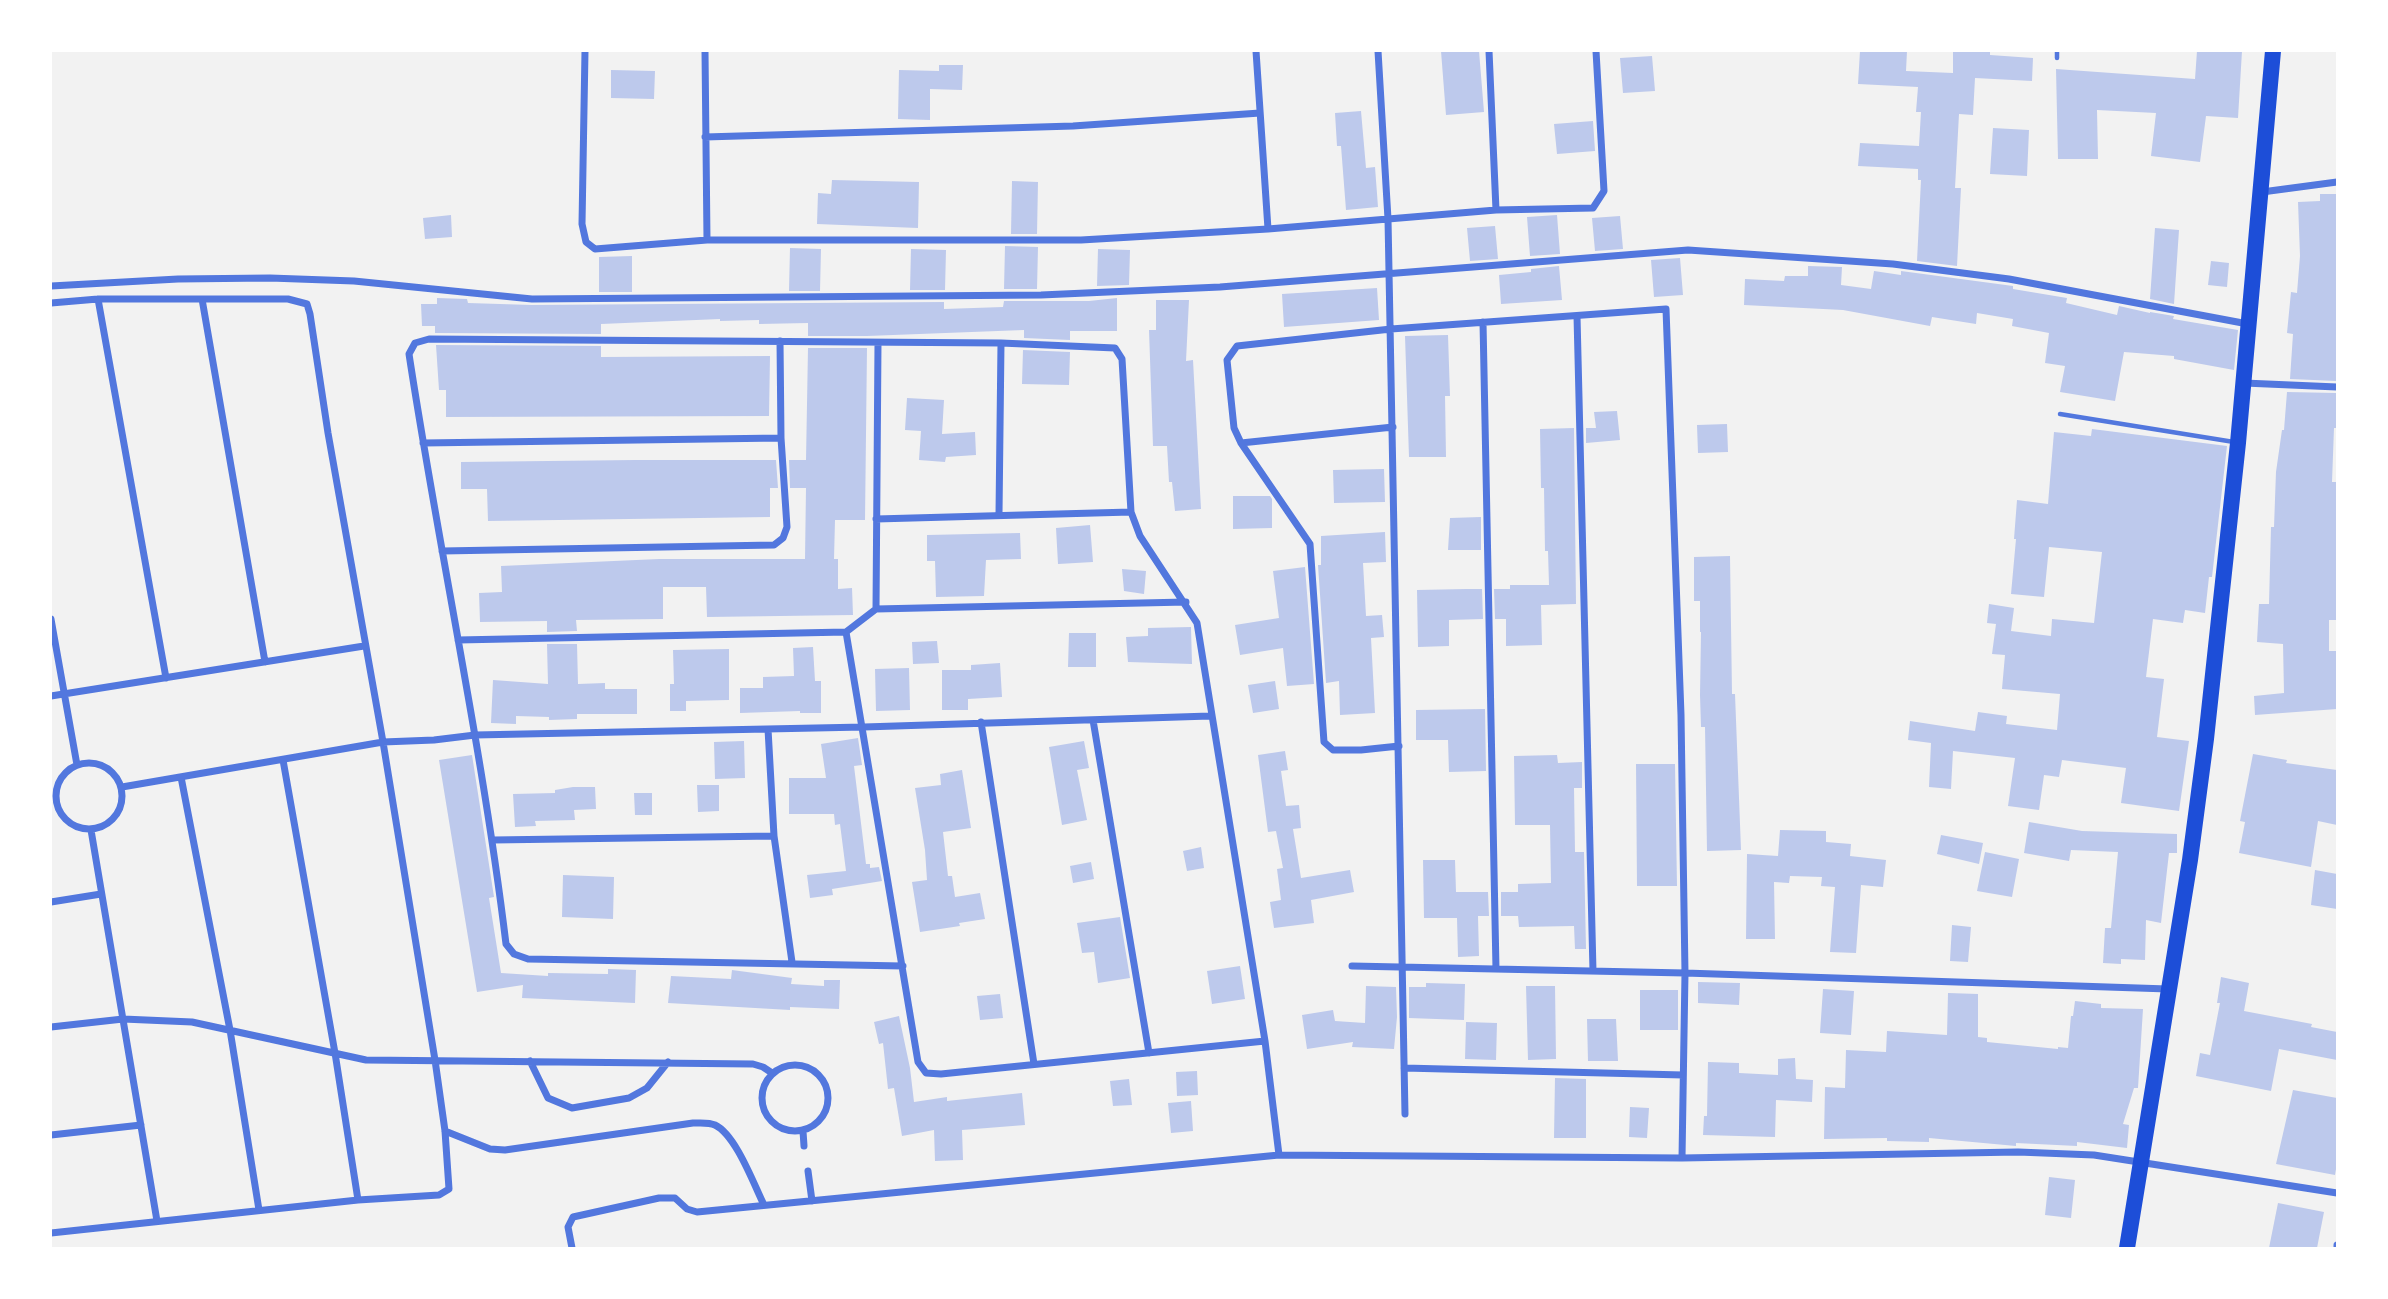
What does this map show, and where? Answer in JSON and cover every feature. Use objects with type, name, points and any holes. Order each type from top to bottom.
[{"type":"highway","points":[[2127,1248],[2190,860],[2206,739],[2238,443],[2273,51]]},
{"type":"street","points":[[585,51],[582,224],[586,242],[595,248],[707,240],[1081,240],[1268,229],[1496,210],[1592,208],[1604,191],[1596,51]]},
{"type":"street","points":[[705,51],[707,240]]},
{"type":"street","points":[[1256,51],[1268,229]]},
{"type":"street","points":[[1378,51],[1388,219],[1391,329],[1405,1114]]},
{"type":"street","points":[[1489,51],[1496,210]]},
{"type":"street","points":[[705,137],[1073,126],[1260,113]]},
{"type":"street","points":[[2261,192],[2337,182]]},
{"type":"street","points":[[51,286],[178,279],[270,278],[354,281],[532,299],[1000,295],[1220,287],[1688,250],[1893,264],[2009,279],[2249,324]]},
{"type":"street","points":[[98,299],[166,677]]},
{"type":"street","points":[[51,303],[98,299],[288,299],[307,304],[435,1060],[445,1131],[449,1189],[439,1195],[358,1200],[51,1233]]},
{"type":"street","points":[[202,299],[265,662]]},
{"type":"street","points":[[1399,746],[1333,750],[1324,742],[1310,544],[1241,443],[1234,428],[1227,360],[1237,346],[1391,329],[1666,309],[1681,715],[1685,973],[1682,1158]]},
{"type":"street","points":[[1577,316],[1593,971]]},
{"type":"street","points":[[1483,322],[1496,969]]},
{"type":"street","points":[[903,966],[528,959],[514,954],[506,944],[493,840],[409,354],[415,343],[429,339],[780,341],[1001,343],[1115,348],[1122,359],[1130,512],[1140,536],[1197,622],[1210,716],[1265,1041],[1279,1155]]},
{"type":"street","points":[[442,551],[774,545],[783,538],[787,527],[781,438],[780,341]]},
{"type":"street","points":[[876,608],[878,343]]},
{"type":"street","points":[[999,514],[1001,343]]},
{"type":"street","points":[[2243,383],[2337,387]]},
{"type":"street","points":[[1241,443],[1393,427]]},
{"type":"street","points":[[423,443],[781,438]]},
{"type":"street","points":[[876,519],[1130,512]]},
{"type":"street","points":[[458,640],[846,632],[876,608],[1186,602]]},
{"type":"street","points":[[51,619],[77,765]]},
{"type":"street","points":[[846,632],[918,1062],[926,1073],[941,1074],[1265,1041]]},
{"type":"street","points":[[51,696],[364,646]]},
{"type":"street","points":[[122,787],[383,743],[475,735],[1210,716]]},
{"type":"street","points":[[1093,720],[1149,1053]]},
{"type":"street","points":[[981,722],[1034,1064]]},
{"type":"street","points":[[768,729],[774,836],[792,962]]},
{"type":"street","points":[[283,760],[358,1200]]},
{"type":"street","points":[[95,763],[112,772],[122,787],[121,807],[109,823],[91,830],[74,826],[61,815],[53,799],[65,773],[77,765],[95,763]]},
{"type":"street","points":[[181,777],[230,1030],[259,1210]]},
{"type":"street","points":[[91,830],[157,1221]]},
{"type":"street","points":[[493,840],[774,836]]},
{"type":"street","points":[[51,902],[102,894]]},
{"type":"street","points":[[1352,966],[1685,973],[2168,989]]},
{"type":"street","points":[[51,1027],[123,1018],[192,1021],[366,1060],[753,1064],[772,1073]]},
{"type":"street","points":[[530,1061],[548,1098],[572,1108],[629,1098],[647,1088],[668,1062]]},
{"type":"street","points":[[788,1065],[805,1065],[820,1074],[829,1090],[828,1107],[819,1122],[803,1131],[785,1130],[770,1121],[762,1105],[763,1088],[772,1073],[788,1065]]},
{"type":"street","points":[[1404,1068],[1683,1075]]},
{"type":"street","points":[[445,1131],[490,1149],[505,1150],[693,1123],[714,1123],[724,1131],[734,1146],[764,1205]]},
{"type":"street","points":[[51,1135],[141,1125]]},
{"type":"street","points":[[803,1131],[804,1146]]},
{"type":"street","points":[[572,1248],[568,1227],[573,1217],[659,1198],[675,1198],[687,1209],[697,1212],[1279,1155],[1682,1158],[2018,1152],[2094,1155],[2337,1192]]},
{"type":"street","points":[[808,1171],[812,1201]]},
{"type":"lane","points":[[2057,51],[2057,58]]},
{"type":"lane","points":[[2060,414],[2238,443]]},
{"type":"building","points":[[1441,51],[1479,51],[1484,112],[1446,115]]},
{"type":"building","points":[[1860,51],[1907,51],[1906,71],[1953,73],[1953,51],[1990,51],[1990,55],[2033,58],[2032,81],[1975,78],[1973,115],[1959,114],[1955,188],[1961,188],[1957,266],[1917,261],[1921,180],[1918,180],[1918,169],[1858,166],[1860,143],[1919,146],[1921,112],[1916,112],[1918,87],[1858,84]]},
{"type":"building","points":[[2197,51],[2242,51],[2238,118],[2206,116],[2200,162],[2151,156],[2156,113],[2097,110],[2098,159],[2058,159],[2056,69],[2195,79]]},
{"type":"building","points":[[1652,56],[1655,91],[1623,93],[1620,58]]},
{"type":"building","points":[[939,65],[963,65],[962,90],[930,89],[930,120],[898,119],[899,70],[939,71]]},
{"type":"building","points":[[611,70],[655,71],[654,99],[611,98]]},
{"type":"building","points":[[1361,111],[1366,168],[1375,167],[1378,207],[1346,210],[1341,146],[1337,146],[1335,113]]},
{"type":"building","points":[[1593,121],[1595,151],[1557,154],[1554,124]]},
{"type":"building","points":[[1993,128],[2029,130],[2027,176],[1990,174]]},
{"type":"building","points":[[832,180],[919,182],[918,228],[817,224],[818,193],[831,194]]},
{"type":"building","points":[[1012,181],[1038,182],[1037,234],[1011,234]]},
{"type":"building","points":[[2320,194],[2337,194],[2337,381],[2290,379],[2293,334],[2287,333],[2291,292],[2297,293],[2300,256],[2298,202],[2320,201]]},
{"type":"building","points":[[451,215],[452,237],[425,239],[423,218]]},
{"type":"building","points":[[1557,215],[1560,254],[1530,256],[1527,217]]},
{"type":"building","points":[[1620,216],[1623,249],[1595,251],[1592,218]]},
{"type":"building","points":[[1495,226],[1498,259],[1470,261],[1467,228]]},
{"type":"building","points":[[2155,228],[2179,230],[2174,304],[2150,299]]},
{"type":"building","points":[[1005,246],[1038,247],[1037,289],[1004,289]]},
{"type":"building","points":[[790,248],[821,249],[820,291],[789,291]]},
{"type":"building","points":[[911,249],[946,250],[945,290],[910,290]]},
{"type":"building","points":[[1098,249],[1130,250],[1129,285],[1097,286]]},
{"type":"building","points":[[632,256],[632,292],[599,292],[599,257]]},
{"type":"building","points":[[1680,258],[1683,295],[1654,297],[1651,260]]},
{"type":"building","points":[[2211,261],[2229,263],[2227,287],[2208,285]]},
{"type":"building","points":[[1559,266],[1562,300],[1501,304],[1499,275]]},
{"type":"building","points":[[1808,266],[1842,267],[1841,285],[1871,289],[1874,271],[1901,275],[1901,271],[2013,286],[2013,289],[2067,298],[2066,303],[2117,315],[2119,306],[2238,330],[2234,370],[2174,359],[2174,356],[2124,352],[2115,401],[2060,392],[2065,366],[2045,363],[2049,333],[2012,326],[2013,319],[1977,313],[1976,324],[1932,317],[1930,326],[1843,310],[1744,305],[1745,279],[1784,281],[1785,276],[1808,276]]},
{"type":"building","points":[[1377,288],[1379,320],[1284,327],[1282,294]]},
{"type":"building","points":[[437,298],[467,299],[468,303],[532,305],[944,302],[944,309],[1003,307],[1004,301],[1089,301],[1117,298],[1117,331],[1070,331],[1070,340],[1024,338],[1024,330],[808,336],[808,323],[759,324],[759,320],[720,319],[601,324],[601,334],[435,333],[435,326],[422,326],[421,304],[437,304]]},
{"type":"building","points":[[1156,300],[1189,300],[1186,361],[1193,360],[1201,509],[1175,511],[1172,482],[1169,482],[1167,446],[1153,446],[1149,330],[1156,330]]},
{"type":"building","points":[[1448,335],[1450,396],[1445,396],[1446,457],[1409,457],[1405,336]]},
{"type":"building","points":[[436,345],[601,346],[601,357],[770,356],[769,416],[446,417],[446,390],[439,390]]},
{"type":"building","points":[[808,348],[867,348],[865,520],[835,520],[834,559],[838,559],[838,589],[852,588],[853,615],[707,617],[706,587],[663,587],[663,619],[576,620],[577,631],[547,632],[547,621],[480,622],[479,593],[502,592],[501,566],[659,559],[805,559],[806,488],[790,488],[789,460],[806,460]]},
{"type":"building","points":[[1023,350],[1070,352],[1069,385],[1022,384]]},
{"type":"building","points":[[2287,392],[2336,393],[2337,428],[2334,428],[2332,482],[2337,482],[2337,620],[2329,620],[2329,651],[2337,651],[2337,709],[2255,715],[2254,696],[2284,693],[2283,644],[2257,642],[2259,604],[2269,604],[2271,527],[2274,527],[2276,472],[2284,430]]},
{"type":"building","points":[[907,398],[944,400],[942,434],[975,432],[976,455],[946,457],[945,462],[919,460],[921,431],[905,430]]},
{"type":"building","points":[[1617,411],[1620,440],[1586,443],[1586,428],[1596,428],[1594,412]]},
{"type":"building","points":[[1727,424],[1728,452],[1698,453],[1697,425]]},
{"type":"building","points":[[1574,428],[1576,604],[1541,605],[1542,645],[1506,646],[1506,619],[1495,619],[1494,589],[1510,589],[1510,585],[1549,585],[1548,551],[1545,551],[1544,488],[1541,488],[1540,429]]},
{"type":"building","points":[[2092,429],[2227,446],[2212,577],[2209,577],[2205,613],[2185,610],[2183,623],[2153,619],[2146,677],[2164,679],[2157,737],[2189,741],[2179,811],[2121,803],[2126,768],[2062,760],[2059,777],[2044,775],[2039,810],[2008,806],[2015,758],[1953,751],[1951,789],[1929,787],[1931,743],[1908,740],[1910,721],[1975,731],[1978,712],[2007,716],[2006,724],[2057,730],[2060,694],[2002,689],[2005,655],[1992,654],[1996,624],[1987,623],[1989,604],[2014,608],[2011,631],[2051,636],[2052,619],[2094,623],[2102,552],[2049,547],[2044,597],[2011,594],[2017,500],[2048,504],[2054,432],[2091,436]]},
{"type":"building","points":[[776,460],[778,488],[770,488],[770,517],[488,521],[487,489],[461,489],[461,462]]},
{"type":"building","points":[[1384,469],[1385,502],[1334,503],[1333,470]]},
{"type":"building","points":[[1233,496],[1270,496],[1272,528],[1233,529]]},
{"type":"building","points":[[1481,517],[1481,550],[1448,550],[1450,518]]},
{"type":"building","points":[[1090,525],[1093,562],[1058,564],[1056,528]]},
{"type":"building","points":[[1385,532],[1386,562],[1363,563],[1366,616],[1382,615],[1384,637],[1371,638],[1375,713],[1340,715],[1339,681],[1326,683],[1318,565],[1321,565],[1321,536]]},
{"type":"building","points":[[1020,533],[1021,559],[986,560],[984,596],[936,597],[935,561],[927,561],[927,535]]},
{"type":"building","points":[[1730,556],[1732,694],[1735,694],[1741,850],[1707,851],[1705,727],[1701,727],[1700,695],[1700,601],[1694,601],[1694,557]]},
{"type":"building","points":[[1305,567],[1314,684],[1287,686],[1283,648],[1240,655],[1235,625],[1279,618],[1273,571]]},
{"type":"building","points":[[1122,569],[1146,571],[1144,594],[1124,591]]},
{"type":"building","points":[[1482,589],[1483,619],[1449,620],[1449,646],[1418,647],[1417,590]]},
{"type":"building","points":[[1191,627],[1192,664],[1128,662],[1126,637],[1148,636],[1148,628]]},
{"type":"building","points":[[1069,633],[1096,633],[1096,667],[1068,667]]},
{"type":"building","points":[[937,641],[939,663],[913,664],[912,642]]},
{"type":"building","points":[[547,644],[577,644],[578,684],[605,683],[605,689],[637,689],[637,714],[577,714],[577,719],[549,720],[549,717],[516,716],[516,724],[491,723],[493,680],[548,684]]},
{"type":"building","points":[[813,647],[815,681],[821,681],[821,713],[740,713],[740,688],[763,688],[763,677],[794,676],[793,648]]},
{"type":"building","points":[[729,649],[729,700],[686,701],[686,711],[670,711],[670,684],[674,684],[673,650]]},
{"type":"building","points":[[1000,663],[1002,697],[968,699],[968,710],[942,710],[942,670],[971,670],[971,665]]},
{"type":"building","points":[[909,668],[910,710],[876,711],[875,669]]},
{"type":"building","points":[[1275,681],[1279,709],[1253,713],[1248,685]]},
{"type":"building","points":[[1485,709],[1486,771],[1449,772],[1448,740],[1416,740],[1416,710]]},
{"type":"building","points":[[858,738],[862,765],[854,766],[866,864],[870,864],[870,868],[879,867],[882,881],[832,889],[833,895],[810,898],[807,875],[846,871],[840,824],[835,825],[834,814],[789,814],[789,778],[826,778],[821,744]]},
{"type":"building","points":[[744,741],[745,778],[715,779],[714,742]]},
{"type":"building","points":[[1084,741],[1089,768],[1077,770],[1087,820],[1062,825],[1049,747]]},
{"type":"building","points":[[1285,751],[1288,770],[1281,771],[1286,806],[1299,805],[1301,828],[1293,829],[1301,878],[1350,870],[1354,892],[1311,900],[1314,923],[1274,928],[1270,902],[1281,900],[1277,869],[1283,868],[1276,831],[1268,832],[1258,755]]},
{"type":"building","points":[[2253,754],[2287,760],[2286,763],[2337,770],[2337,825],[2318,821],[2311,867],[2239,853],[2245,822],[2240,821]]},
{"type":"building","points":[[472,755],[494,897],[489,898],[501,973],[548,976],[548,973],[608,974],[608,969],[636,970],[635,1003],[522,998],[523,985],[477,992],[439,760]]},
{"type":"building","points":[[1557,755],[1558,763],[1582,762],[1582,788],[1574,788],[1575,852],[1584,852],[1586,949],[1575,949],[1574,926],[1519,927],[1518,916],[1501,916],[1501,892],[1518,892],[1518,884],[1551,883],[1550,825],[1515,825],[1514,756]]},
{"type":"building","points":[[1636,764],[1675,764],[1677,886],[1637,886]]},
{"type":"building","points":[[962,770],[971,828],[943,832],[948,876],[952,876],[955,897],[980,893],[985,919],[920,932],[912,882],[927,880],[915,788],[941,785],[940,774]]},
{"type":"building","points":[[697,785],[719,785],[719,811],[698,812]]},
{"type":"building","points":[[595,787],[596,809],[574,810],[575,820],[535,821],[536,826],[515,827],[513,794],[555,793],[555,790]]},
{"type":"building","points":[[634,793],[652,793],[652,815],[635,815]]},
{"type":"building","points":[[2029,822],[2082,831],[2177,834],[2177,853],[2169,853],[2161,923],[2146,920],[2145,960],[2121,959],[2121,964],[2103,963],[2105,928],[2111,928],[2118,852],[2071,850],[2069,861],[2024,853]]},
{"type":"building","points":[[1780,830],[1826,831],[1826,842],[1851,844],[1850,856],[1886,860],[1883,887],[1861,885],[1856,953],[1830,952],[1835,887],[1821,886],[1822,877],[1790,876],[1789,883],[1774,882],[1775,939],[1746,939],[1747,854],[1778,856]]},
{"type":"building","points":[[1941,835],[1983,843],[1979,864],[1937,854]]},
{"type":"building","points":[[1201,847],[1204,868],[1187,871],[1183,851]]},
{"type":"building","points":[[1985,852],[2019,859],[2012,897],[1977,891]]},
{"type":"building","points":[[1423,860],[1455,860],[1456,892],[1488,892],[1489,916],[1478,916],[1479,956],[1458,957],[1457,918],[1424,918]]},
{"type":"building","points":[[1091,862],[1094,879],[1073,883],[1070,866]]},
{"type":"building","points":[[2315,870],[2337,874],[2337,909],[2311,905]]},
{"type":"building","points":[[563,875],[614,877],[613,919],[562,917]]},
{"type":"building","points":[[1120,917],[1130,978],[1098,983],[1094,952],[1082,953],[1077,923]]},
{"type":"building","points":[[1952,925],[1971,927],[1968,962],[1950,961]]},
{"type":"building","points":[[1240,966],[1245,999],[1212,1004],[1207,971]]},
{"type":"building","points":[[732,970],[792,978],[791,984],[824,986],[824,980],[840,980],[839,1009],[790,1007],[790,1010],[668,1003],[671,976],[731,979]]},
{"type":"building","points":[[2221,977],[2249,983],[2244,1011],[2312,1024],[2311,1027],[2337,1032],[2337,1060],[2279,1049],[2271,1091],[2196,1076],[2200,1053],[2210,1055],[2220,1003],[2217,1003]]},
{"type":"building","points":[[1698,982],[1740,983],[1739,1005],[1698,1003]]},
{"type":"building","points":[[1426,983],[1465,984],[1464,1020],[1409,1018],[1409,987],[1426,987]]},
{"type":"building","points":[[1366,986],[1396,987],[1394,1049],[1352,1047],[1353,1042],[1307,1049],[1302,1015],[1333,1010],[1335,1021],[1365,1023]]},
{"type":"building","points":[[1526,986],[1555,986],[1556,1059],[1528,1060]]},
{"type":"building","points":[[1823,989],[1854,991],[1851,1035],[1820,1033]]},
{"type":"building","points":[[1640,990],[1678,990],[1678,1030],[1640,1030]]},
{"type":"building","points":[[1948,993],[1978,994],[1978,1037],[1987,1038],[1987,1042],[2058,1049],[2068,1048],[2075,1001],[2101,1004],[2101,1008],[2143,1009],[2138,1088],[2134,1088],[2123,1124],[2129,1125],[2127,1148],[2077,1142],[2077,1146],[2016,1143],[2016,1146],[1929,1138],[1929,1142],[1887,1141],[1887,1138],[1824,1139],[1825,1087],[1845,1088],[1846,1050],[1886,1052],[1887,1031],[1947,1035]]},
{"type":"building","points":[[1000,994],[1003,1018],[980,1020],[977,996]]},
{"type":"building","points":[[899,1016],[914,1102],[947,1097],[947,1101],[1022,1093],[1025,1125],[962,1130],[963,1160],[935,1161],[934,1130],[902,1136],[894,1088],[888,1089],[883,1043],[879,1044],[874,1022]]},
{"type":"building","points":[[1587,1019],[1616,1019],[1618,1061],[1588,1061]]},
{"type":"building","points":[[1466,1022],[1497,1023],[1496,1060],[1465,1059]]},
{"type":"building","points":[[1795,1058],[1796,1079],[1813,1080],[1812,1102],[1776,1100],[1775,1137],[1703,1135],[1704,1116],[1707,1116],[1708,1062],[1739,1063],[1739,1073],[1778,1075],[1778,1059]]},
{"type":"building","points":[[1197,1071],[1198,1095],[1177,1096],[1176,1072]]},
{"type":"building","points":[[1555,1078],[1586,1079],[1586,1138],[1554,1138]]},
{"type":"building","points":[[1129,1079],[1132,1105],[1113,1106],[1110,1081]]},
{"type":"building","points":[[2293,1090],[2337,1098],[2335,1175],[2276,1164]]},
{"type":"building","points":[[1191,1101],[1193,1131],[1171,1133],[1168,1103]]},
{"type":"building","points":[[1630,1107],[1649,1108],[1647,1138],[1629,1137]]},
{"type":"building","points":[[2049,1177],[2075,1180],[2071,1218],[2045,1215]]},
{"type":"building","points":[[2278,1203],[2324,1212],[2317,1248],[2269,1248]]}]
